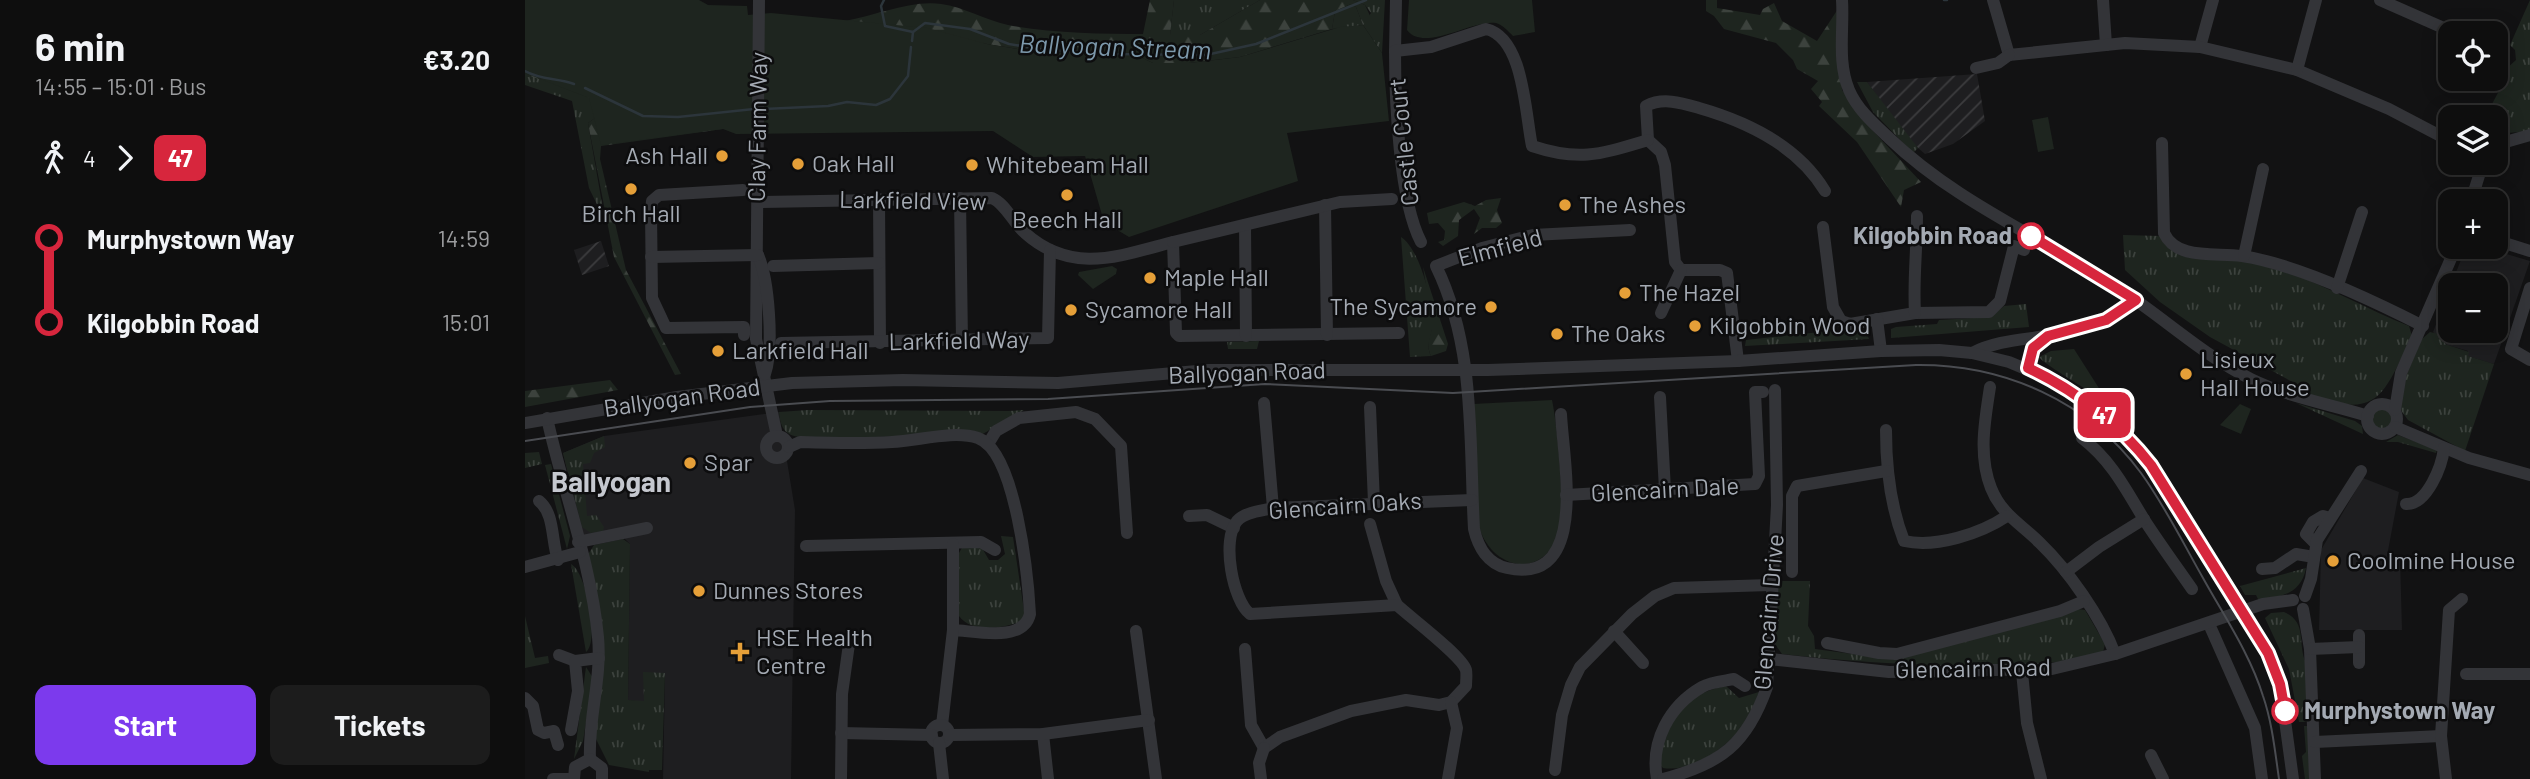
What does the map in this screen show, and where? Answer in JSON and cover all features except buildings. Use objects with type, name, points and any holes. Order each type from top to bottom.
[{"type":"street","name":"Clay Farm Way","points":[[759,0],[756,339],[777,436]]},
{"type":"street","points":[[1395,51],[1396,0]]},
{"type":"street","points":[[1842,0],[1845,75],[1861,110],[1919,165],[1999,220],[2073,258],[2136,300],[2196,346],[2253,380],[2322,404],[2371,411],[2387,404],[2395,410]]},
{"type":"street","points":[[1993,0],[2009,54]]},
{"type":"street","points":[[2103,0],[2106,45]]},
{"type":"street","points":[[2200,47],[2213,0]]},
{"type":"street","points":[[2297,70],[2316,0]]},
{"type":"street","points":[[2380,0],[2438,26]]},
{"type":"street","name":"Castle Court","points":[[1421,242],[1412,217],[1405,176],[1395,51],[1431,47],[1486,29],[1493,31],[1508,42],[1525,102],[1532,146],[1556,154],[1580,157],[1600,155],[1648,140]]},
{"type":"street","points":[[1976,68],[1998,63],[2009,54],[2106,45],[2200,47],[2297,70],[2389,109],[2438,135]]},
{"type":"street","points":[[1661,313],[1681,270],[1674,253],[1665,165],[1661,152],[1648,140],[1646,106],[1657,100],[1732,117],[1757,129],[1799,161],[1825,191]]},
{"type":"street","points":[[2508,141],[2530,135]]},
{"type":"street","points":[[2162,144],[2166,237],[2172,245],[2188,252],[2244,256],[2295,271],[2423,326]]},
{"type":"street","points":[[2244,256],[2263,169]]},
{"type":"street","points":[[743,190],[659,195],[652,201],[651,257],[652,298],[666,328],[744,327],[744,335]]},
{"type":"street","points":[[960,198],[962,341]]},
{"type":"street","points":[[879,199],[880,342]]},
{"type":"street","name":"Larkfield View","points":[[758,202],[995,199],[1022,231],[1050,250],[1083,260],[1098,260],[1349,200],[1392,199]]},
{"type":"street","points":[[1325,205],[1327,335]]},
{"type":"street","points":[[2337,288],[2362,212]]},
{"type":"street","points":[[1915,313],[1912,274],[1917,258],[1918,216]]},
{"type":"street","points":[[1245,225],[1246,336]]},
{"type":"street","points":[[1823,227],[1835,315],[1850,324],[1915,313],[1989,312],[1997,308],[2019,248]]},
{"type":"street","name":"Elmfield","points":[[1566,495],[1565,534],[1557,552],[1542,565],[1518,570],[1502,567],[1483,552],[1474,529],[1467,369],[1452,301],[1434,262],[1533,235],[1630,230]]},
{"type":"street","points":[[1173,242],[1177,334],[1246,336],[1399,333]]},
{"type":"street","points":[[2508,244],[2530,251]]},
{"type":"street","name":"Larkfield Way","points":[[781,343],[1048,338],[1050,250]]},
{"type":"street","points":[[651,257],[758,255]]},
{"type":"street","points":[[2395,427],[2387,433],[2377,433],[2369,426],[2371,411],[2401,373],[2451,259]]},
{"type":"street","points":[[773,266],[880,263]]},
{"type":"street","points":[[1681,270],[1720,270],[1727,273],[1738,361]]},
{"type":"street","points":[[2530,288],[2511,349],[2530,359]]},
{"type":"street","name":"Ballyogan Road","points":[[1972,353],[1989,344],[2048,336],[2106,320],[2136,300]]},
{"type":"street","points":[[1877,319],[1881,351]]},
{"type":"street","points":[[2028,368],[2033,348],[2048,336]]},
{"type":"street","points":[[2026,338],[2013,351],[2009,362],[2028,368],[2091,404],[2140,450],[2244,613],[2268,653],[2280,684],[2293,779]]},
{"type":"street","name":"Ballyogan Road","points":[[525,423],[766,379],[1058,383],[1209,370],[1467,369],[1738,361],[1881,351],[1939,350],[1972,353],[2009,362]]},
{"type":"street","points":[[2395,427],[2401,373]]},
{"type":"street","points":[[1989,387],[1983,456],[1990,487],[2007,516],[2039,542],[2066,572],[2115,654]]},
{"type":"street","name":"Glencairn Dale","points":[[1566,495],[1752,486],[1757,482],[1764,391]]},
{"type":"street","name":"Glencairn Drive","points":[[1663,779],[1690,776],[1716,760],[1743,737],[1757,713],[1767,687],[1770,659],[1770,585],[1777,505],[1764,391]]},
{"type":"street","points":[[1661,397],[1665,490]]},
{"type":"street","points":[[1264,403],[1272,508]]},
{"type":"street","points":[[1370,407],[1374,503]]},
{"type":"street","points":[[988,444],[996,431],[1019,418],[1076,412],[1095,419],[1121,446],[1127,533]]},
{"type":"street","points":[[1561,414],[1566,495]]},
{"type":"street","points":[[547,418],[594,607],[599,658],[589,735],[590,760]]},
{"type":"street","points":[[2395,427],[2469,458],[2530,475]]},
{"type":"street","points":[[1886,430],[1886,471],[1897,523],[1904,541],[1917,544],[1963,536],[1991,526],[2007,516]]},
{"type":"street","points":[[789,447],[784,438],[777,436],[766,444],[769,455],[780,458],[786,454],[789,447],[800,442],[893,442],[960,436],[977,438],[988,444],[1003,468],[1011,492],[1030,614],[1027,624],[1016,631],[953,630]]},
{"type":"street","points":[[2083,438],[2098,450],[2121,478],[2144,519],[2192,589]]},
{"type":"street","points":[[2406,504],[2414,504],[2422,499],[2441,463],[2444,448]]},
{"type":"street","points":[[1792,572],[1791,496],[1797,486],[1886,471]]},
{"type":"street","points":[[2315,779],[2310,649],[2300,602],[2315,550],[2330,518],[2361,471]]},
{"type":"street","name":"Glencairn Oaks","points":[[1397,605],[1250,614],[1240,607],[1235,591],[1231,536],[1234,528],[1247,514],[1272,508],[1472,500]]},
{"type":"street","points":[[539,501],[550,514],[551,536],[558,559]]},
{"type":"street","points":[[1189,516],[1207,515],[1234,528]]},
{"type":"street","points":[[2066,572],[2099,547],[2144,519]]},
{"type":"street","points":[[1261,779],[1259,763],[1264,748],[1280,737],[1351,711],[1406,701],[1439,705],[1451,702],[1466,686],[1466,670],[1458,656],[1397,605],[1386,582],[1370,524]]},
{"type":"street","points":[[525,567],[558,559],[579,547],[647,528]]},
{"type":"street","points":[[806,546],[953,544],[981,541],[995,550]]},
{"type":"street","points":[[943,779],[941,735],[953,630],[953,544]]},
{"type":"street","points":[[2262,569],[2275,568],[2296,554],[2315,550]]},
{"type":"street","points":[[1555,770],[1562,715],[1571,685],[1580,667],[1614,631],[1655,596],[1674,588],[1770,585]]},
{"type":"street","points":[[2446,779],[2441,736],[2449,610],[2462,599]]},
{"type":"street","points":[[1827,643],[1879,653],[1907,652],[2060,611],[2084,600]]},
{"type":"street","name":"Glencairn Road","points":[[1770,659],[1889,672],[2022,672],[2087,663],[2244,613],[2263,604],[2300,602]]},
{"type":"street","points":[[2209,624],[2255,728],[2262,779]]},
{"type":"street","points":[[1136,631],[1156,779]]},
{"type":"street","points":[[1614,631],[1643,663]]},
{"type":"street","points":[[2310,649],[2359,641],[2359,663]]},
{"type":"street","points":[[841,779],[842,694],[849,644]]},
{"type":"street","points":[[1245,649],[1251,725],[1264,748]]},
{"type":"street","points":[[559,655],[575,661],[599,658]]},
{"type":"street","points":[[571,730],[578,691],[575,661]]},
{"type":"street","points":[[2022,672],[2027,723],[2041,779]]},
{"type":"street","points":[[2466,674],[2530,674]]},
{"type":"street","points":[[1657,779],[1653,759],[1659,736],[1681,702],[1704,685],[1734,679],[1745,687]]},
{"type":"street","points":[[525,698],[533,706],[538,730],[544,733],[554,731],[558,745]]},
{"type":"street","points":[[1448,779],[1457,728],[1451,702]]},
{"type":"street","points":[[841,733],[1043,734],[1149,720]]},
{"type":"street","points":[[1043,734],[1048,779]]},
{"type":"street","points":[[2315,743],[2441,736]]},
{"type":"street","points":[[2151,755],[2163,779]]},
{"type":"street","points":[[553,779],[572,779],[575,767],[590,760]]},
{"type":"street","points":[[590,760],[602,768],[602,779]]},
{"type":"shaded area","points":[[1977,74],[1985,121],[1953,144],[1925,154],[1910,141],[1867,82]]},
{"type":"shaded area","points":[[601,241],[609,266],[582,275],[574,250]]},
{"type":"shaded area","points":[[2508,254],[2530,261],[2508,324],[2508,273],[2456,273],[2461,259],[2508,259]]},
{"type":"shaded area","points":[[2438,319],[2438,337],[2433,332]]},
{"type":"shaded area","points":[[2501,343],[2494,364],[2467,356],[2468,351],[2444,344]]},
{"type":"shaded area","points":[[779,412],[795,510],[791,779],[663,779],[665,674],[644,702],[628,700],[630,544],[623,537],[584,545],[563,453],[604,436]]},
{"type":"shaded area","points":[[2363,478],[2399,492],[2387,556],[2400,557],[2402,630],[2319,630],[2321,550]]},
{"type":"green space","points":[[525,0],[699,0],[708,5],[747,6],[748,15],[771,13],[927,28],[987,44],[1036,52],[1136,55],[1153,63],[1189,63],[1240,57],[1340,27],[1363,25],[1382,53],[1389,121],[1287,133],[1298,181],[1129,237],[1104,222],[1085,156],[1033,157],[993,131],[736,134],[723,129],[601,145],[589,98],[525,73]]},
{"type":"green space","points":[[1150,0],[1174,0],[1170,35],[1200,35],[1260,0],[1353,0],[1365,5],[1371,18],[1363,25],[1356,7],[1351,4],[1335,11],[1332,29],[1240,57],[1189,63],[1153,63],[1136,55],[1036,52],[845,21],[929,3],[950,6],[999,23],[1024,28],[1143,34]]},
{"type":"green space","points":[[1174,0],[1260,0],[1200,35],[1170,35]]},
{"type":"green space","points":[[1353,0],[1385,0],[1382,53],[1363,25],[1371,13],[1365,5]]},
{"type":"green space","points":[[1409,0],[1532,0],[1535,32],[1513,36],[1499,24],[1486,23],[1437,37],[1415,36],[1407,30]]},
{"type":"green space","points":[[1706,0],[1717,0],[1717,8],[1760,15],[1763,9],[1774,3],[1782,21],[1817,41],[1838,9],[1842,90],[1874,132],[1921,182],[1904,190],[1901,207],[1857,142],[1819,106],[1822,102],[1811,89],[1818,81],[1797,69],[1793,60],[1776,43],[1724,29],[1714,16],[1706,11]]},
{"type":"green space","points":[[2530,0],[2530,131],[2508,133],[2508,105],[2491,105],[2499,91],[2508,91],[2508,67],[2516,60],[2515,50],[2510,45]]},
{"type":"green space","points":[[1351,4],[1356,7],[1363,25],[1332,29],[1335,11]]},
{"type":"green space","points":[[525,17],[723,129],[601,146],[600,159],[626,270],[681,374],[675,375],[614,257],[588,123],[595,118],[590,98],[525,74]]},
{"type":"green space","points":[[525,73],[590,98],[595,118],[588,123],[605,221],[589,188],[572,101],[525,85]]},
{"type":"green space","points":[[1857,82],[1867,82],[1918,148],[1913,153],[1873,112]]},
{"type":"green space","points":[[2048,117],[2054,149],[2038,152],[2032,120]]},
{"type":"green space","points":[[1501,198],[1497,210],[1502,223],[1496,228],[1482,228],[1474,234],[1480,218],[1474,209],[1459,220],[1458,236],[1443,246],[1438,242],[1444,240],[1445,231],[1438,223],[1429,224],[1427,213],[1464,202],[1475,206],[1486,200]]},
{"type":"green space","points":[[2123,235],[2160,236],[2168,246],[2188,256],[2248,262],[2289,273],[2409,326],[2412,336],[2392,376],[2374,399],[2362,404],[2347,404],[2302,393],[2300,386],[2210,337],[2160,302],[2125,270]]},
{"type":"green space","points":[[1401,237],[1415,254],[1425,279],[1432,319],[1429,346],[1431,356],[1410,357]]},
{"type":"green space","points":[[1112,266],[1117,269],[1116,274],[1093,289],[1078,275],[1079,272]]},
{"type":"green space","points":[[1423,267],[1448,344],[1446,351],[1431,356],[1429,343],[1432,324]]},
{"type":"green space","points":[[2026,304],[2029,327],[1891,338],[1891,329],[1896,327],[1937,324],[1939,320],[1991,317],[2004,306]]},
{"type":"green space","points":[[1830,331],[1866,331],[1869,339],[1745,346],[1746,340]]},
{"type":"green space","points":[[2430,332],[2438,334],[2438,343],[2445,343],[2469,352],[2468,356],[2494,364],[2465,451],[2408,420],[2400,409],[2398,394],[2422,339]]},
{"type":"green space","points":[[1259,341],[1257,349],[1228,349],[1227,342]]},
{"type":"green space","points":[[2074,349],[2109,404],[2039,357],[2051,351]]},
{"type":"green space","points":[[610,380],[618,390],[525,407],[525,391]]},
{"type":"green space","points":[[1552,400],[1560,466],[1560,529],[1553,545],[1543,557],[1532,563],[1519,564],[1507,561],[1496,553],[1486,542],[1479,527],[1473,404]]},
{"type":"green space","points":[[2296,403],[2355,421],[2362,426],[2363,434]]},
{"type":"green space","points":[[2240,404],[2251,409],[2241,434],[2220,425]]},
{"type":"green space","points":[[2382,409],[2389,412],[2392,419],[2389,426],[2382,429],[2375,426],[2372,419],[2375,412]]},
{"type":"green space","points":[[1024,410],[981,435],[817,438],[795,436],[786,431],[780,421],[779,412]]},
{"type":"green space","points":[[2398,435],[2437,450],[2436,453],[2398,442],[2386,442]]},
{"type":"green space","points":[[604,436],[605,447],[594,453],[590,463],[583,464],[587,516],[596,515],[604,527],[603,531],[591,533],[582,527],[563,453]]},
{"type":"green space","points":[[539,452],[542,464],[525,468],[525,453]]},
{"type":"green space","points":[[551,464],[570,536],[567,549],[545,465]]},
{"type":"green space","points":[[1001,536],[1013,537],[1025,617],[1022,621],[1007,626],[989,628],[972,625],[959,616],[959,553],[963,546],[982,548],[989,560],[998,560],[1005,554]]},
{"type":"green space","points":[[623,539],[630,544],[628,700],[644,701],[643,672],[665,673],[662,770],[649,772],[609,765],[595,737],[604,664],[587,556],[594,545]]},
{"type":"green space","points":[[571,564],[582,579],[589,606],[592,634],[586,652]]},
{"type":"green space","points":[[2306,568],[2295,589],[2275,597],[2259,601],[2256,595],[2245,595],[2240,586]]},
{"type":"green space","points":[[1775,581],[1810,581],[1808,626],[1814,636],[1815,649],[1875,657],[2077,609],[2085,610],[2105,644],[2103,652],[2086,657],[2017,665],[1896,664],[1782,654],[1775,644]]},
{"type":"green space","points":[[2284,612],[2296,622],[2301,634],[2306,663],[2308,722],[2299,722],[2289,669],[2265,618],[2271,613]]},
{"type":"green space","points":[[525,616],[535,658],[548,656],[549,663],[525,668]]},
{"type":"green space","points":[[586,667],[593,678],[583,741],[574,759]]},
{"type":"green space","points":[[1726,686],[1739,698],[1759,692],[1738,731],[1720,748],[1698,762],[1663,768],[1658,762],[1662,747],[1666,733],[1679,711],[1698,696]]},
{"type":"green space","points":[[2304,726],[2308,726],[2310,779],[2305,779],[2302,756],[2306,752]]},
{"type":"waterway","points":[[884,0],[881,6],[885,26],[913,32]]},
{"type":"waterway","name":"Ballyogan Stream","points":[[912,41],[913,32],[925,23],[970,29],[1009,44],[1040,49],[1111,54],[1206,55],[1256,44],[1366,0]]},
{"type":"waterway","name":"Ballyogan Stream","points":[[764,109],[828,106],[847,102],[876,105],[890,99],[908,76],[911,47]]},
{"type":"waterway","name":"Ballyogan Stream","points":[[525,71],[574,84]]},
{"type":"waterway","name":"Ballyogan Stream","points":[[585,88],[643,116],[678,117],[754,109]]},
{"type":"tram line","points":[[525,441],[750,407],[830,401],[1048,399],[1265,384],[1453,393],[1916,365],[1981,371],[2042,392],[2070,407],[2120,448],[2141,473],[2158,498],[2258,680],[2269,716],[2279,779]]},
{"type":"bus line","name":"47","points":[[2031,236],[2073,258],[2136,300],[2106,320],[2048,336],[2038,342],[2033,348],[2028,368],[2073,391],[2091,404],[2140,450],[2175,501],[2268,653],[2280,684],[2285,711]]},
{"type":"place","name":"Ash Hall","points":[[722,156]]},
{"type":"place","name":"Oak Hall","points":[[798,164]]},
{"type":"place","name":"Whitebeam Hall","points":[[972,165]]},
{"type":"place","name":"Birch Hall","points":[[631,189]]},
{"type":"place","name":"Beech Hall","points":[[1067,195]]},
{"type":"place","name":"The Ashes","points":[[1565,205]]},
{"type":"place","name":"Kilgobbin Road","points":[[2031,236]]},
{"type":"place","name":"Maple Hall","points":[[1150,278]]},
{"type":"place","name":"The Hazel","points":[[1625,293]]},
{"type":"place","name":"The Sycamore","points":[[1491,307]]},
{"type":"place","name":"Sycamore Hall","points":[[1071,310]]},
{"type":"place","name":"Kilgobbin Wood","points":[[1695,326]]},
{"type":"place","name":"The Oaks","points":[[1557,334]]},
{"type":"place","name":"Larkfield Hall","points":[[718,351]]},
{"type":"place","name":"Lisieux Hall House","points":[[2186,374]]},
{"type":"place","name":"Spar","points":[[690,463]]},
{"type":"place","name":"Coolmine House","points":[[2333,561]]},
{"type":"place","name":"Dunnes Stores","points":[[699,591]]},
{"type":"place","name":"HSE Health Centre","points":[[740,652]]},
{"type":"place","name":"Murphystown Way","points":[[2285,711]]},
{"type":"district","name":"Ballyogan","points":[[611,482]]}]
